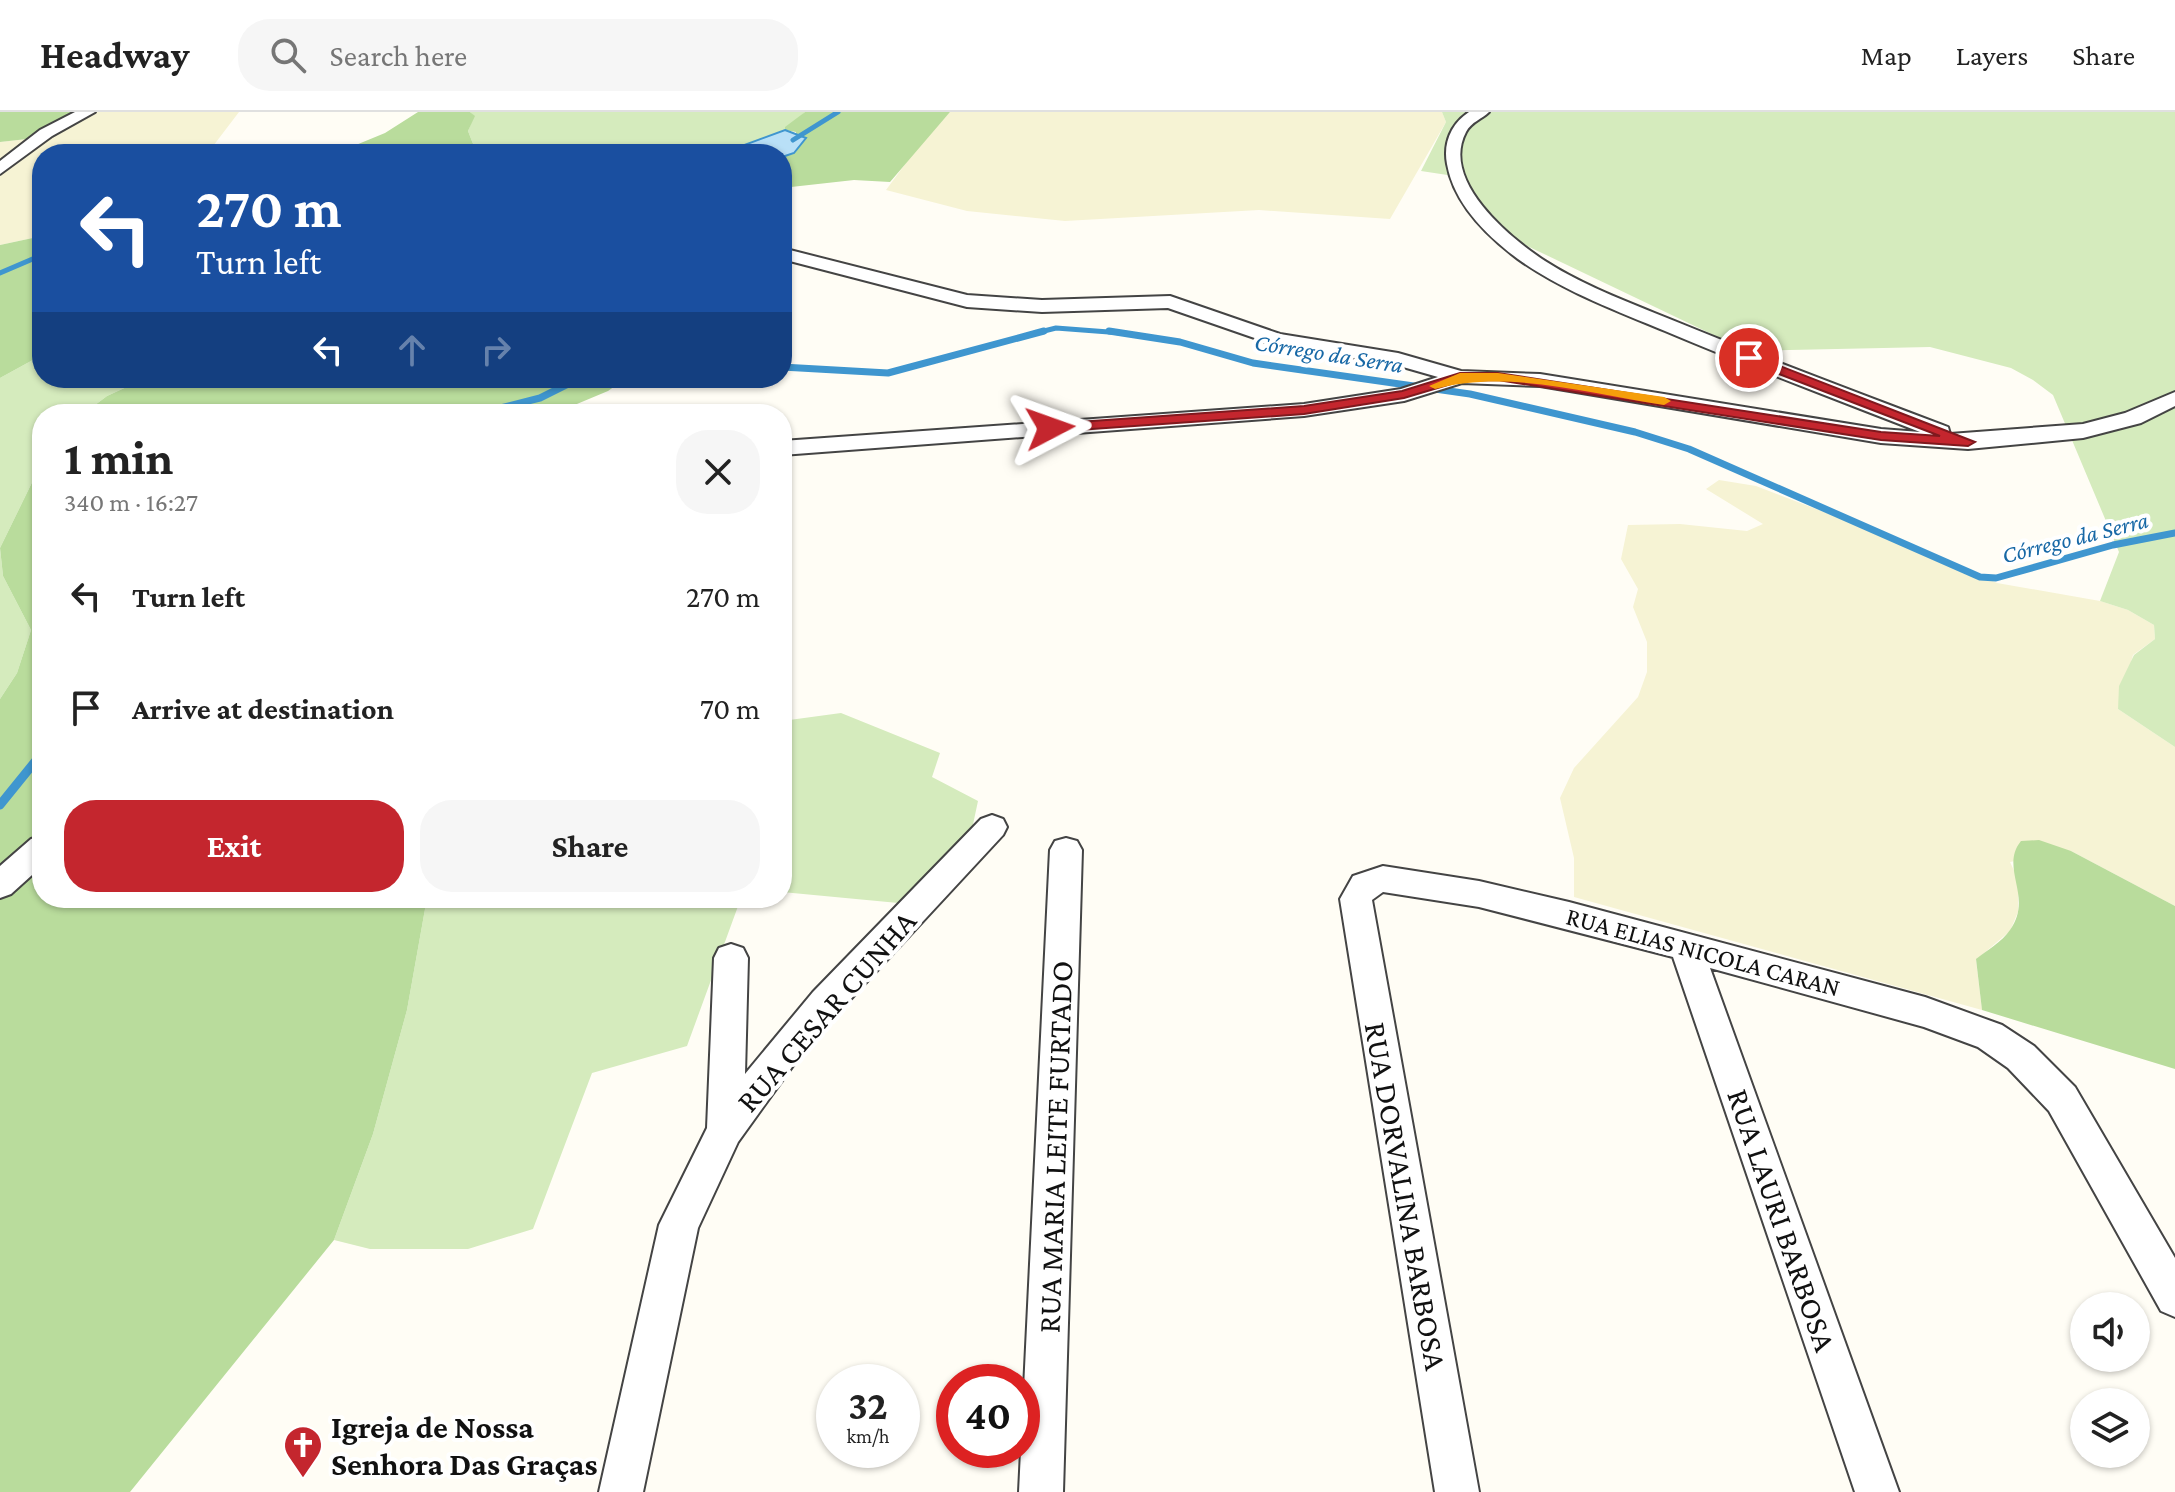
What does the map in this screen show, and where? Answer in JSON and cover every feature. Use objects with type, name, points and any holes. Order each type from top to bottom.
[{"type":"street","points":[[0,169],[46,133],[87,112]]},
{"type":"street","points":[[1481,112],[1459,129],[1453,146],[1456,180],[1473,206],[1521,252],[1556,275],[1623,306],[1968,442]]},
{"type":"street","points":[[792,256],[967,301],[1042,306],[1170,302],[1286,342],[1398,359],[1460,377],[1540,380],[1881,436],[1968,442],[2083,431],[2133,418],[2175,398]]},
{"type":"street","points":[[792,447],[871,439],[1247,415],[1404,395],[1460,377]]},
{"type":"street","name":"RUA CESAR CUNHA","points":[[621,1492],[679,1225],[725,1130],[779,1056],[825,1003],[992,827]]},
{"type":"street","name":"RUA MARIA LEITE FURTADO","points":[[1041,1492],[1066,850]]},
{"type":"street","points":[[0,885],[32,857]]},
{"type":"street","name":"RUA ELIAS NICOLA CARAN","points":[[1356,899],[1364,885],[1383,879],[1479,894],[1686,947],[1961,1025],[1990,1036],[2043,1076],[2062,1099],[2171,1283]]},
{"type":"street","name":"RUA DORVALINA BARBOSA","points":[[1356,899],[1457,1492]]},
{"type":"street","name":"RUA LAURI BARBOSA","points":[[1686,947],[1877,1492]]},
{"type":"street","points":[[725,1130],[731,958]]},
{"type":"shaded area","points":[[88,112],[239,112],[215,144],[32,144],[32,238],[0,245],[0,142],[44,137]]},
{"type":"shaded area","points":[[950,112],[1442,112],[1446,122],[1390,219],[1259,210],[1065,221],[967,211],[886,190],[917,148]]},
{"type":"shaded area","points":[[1719,480],[1756,486],[1934,554],[1997,583],[2100,601],[2128,610],[2154,625],[2155,639],[2133,655],[2118,709],[2175,747],[2175,906],[2071,851],[2010,862],[2018,879],[2018,912],[2010,931],[1976,960],[1982,1010],[1574,897],[1574,858],[1560,798],[1574,768],[1638,697],[1647,672],[1647,642],[1633,607],[1638,589],[1621,559],[1628,525],[1680,524],[1747,531],[1763,524],[1706,489]]},
{"type":"green space","points":[[0,112],[88,112],[45,137],[0,142]]},
{"type":"green space","points":[[418,112],[470,112],[475,116],[468,131],[473,144],[358,144],[385,133]]},
{"type":"green space","points":[[470,112],[805,112],[785,130],[747,144],[473,144],[468,131],[474,116]]},
{"type":"green space","points":[[805,112],[950,112],[890,182],[854,180],[792,187],[792,153],[796,132],[785,130]]},
{"type":"green space","points":[[1442,112],[2175,112],[2175,747],[2118,709],[2119,686],[2134,655],[2155,639],[2154,625],[2128,610],[2100,601],[2119,552],[2053,395],[2011,368],[1930,347],[1747,351],[1519,242],[1454,176],[1421,171],[1446,122]]},
{"type":"green space","points":[[32,238],[32,360],[0,378],[0,245]]},
{"type":"green space","points":[[32,360],[32,388],[124,388],[96,404],[32,404],[32,482],[0,548],[0,378]]},
{"type":"green space","points":[[124,388],[612,388],[577,404],[96,404]]},
{"type":"green space","points":[[32,482],[32,908],[425,908],[407,1010],[373,1134],[334,1240],[130,1492],[0,1492],[0,699],[17,673],[31,630],[3,576],[0,548]]},
{"type":"green space","points":[[0,548],[3,576],[31,630],[17,673],[0,699]]},
{"type":"green space","points":[[841,713],[940,753],[932,777],[978,801],[965,862],[930,906],[792,893],[792,720]]},
{"type":"green space","points":[[2039,840],[2071,851],[2175,906],[2175,1069],[1982,1010],[1976,959],[2010,930],[2019,906],[2013,862],[2015,851],[2021,841]]},
{"type":"green space","points":[[425,908],[737,908],[687,1046],[592,1073],[533,1229],[468,1249],[370,1249],[334,1240],[373,1134],[407,1010]]},
{"type":"water","points":[[785,130],[806,138],[792,154],[792,144],[747,144]]},
{"type":"waterway","points":[[793,140],[838,112]]},
{"type":"waterway","points":[[0,273],[32,259]]},
{"type":"waterway","name":"Córrego da Serra","points":[[1044,331],[1056,328],[1122,333]]},
{"type":"waterway","name":"Córrego da Serra","points":[[792,368],[888,373],[1044,331]]},
{"type":"waterway","name":"Córrego da Serra","points":[[1036,333],[1044,331]]},
{"type":"waterway","name":"Córrego da Serra","points":[[1109,331],[1122,333]]},
{"type":"waterway","name":"Córrego da Serra","points":[[1122,333],[1180,342],[1253,363],[1470,394],[1635,432],[1689,449],[1980,577],[1996,578],[2113,545],[2175,533]]},
{"type":"waterway","name":"Córrego da Serra","points":[[516,404],[540,398],[560,388]]},
{"type":"waterway","name":"Córrego da Serra","points":[[0,805],[32,765]]},
{"type":"slow traffic","points":[[1435,386],[1460,377],[1498,376],[1664,401]]},
{"type":"place","name":"Igreja de Nossa Senhora Das Graças","points":[[303,1479]]},
{"type":"route","points":[[1050,428],[1304,410],[1404,395],[1460,377],[1498,376],[1540,380],[1881,436],[1968,442],[1749,358]]}]
